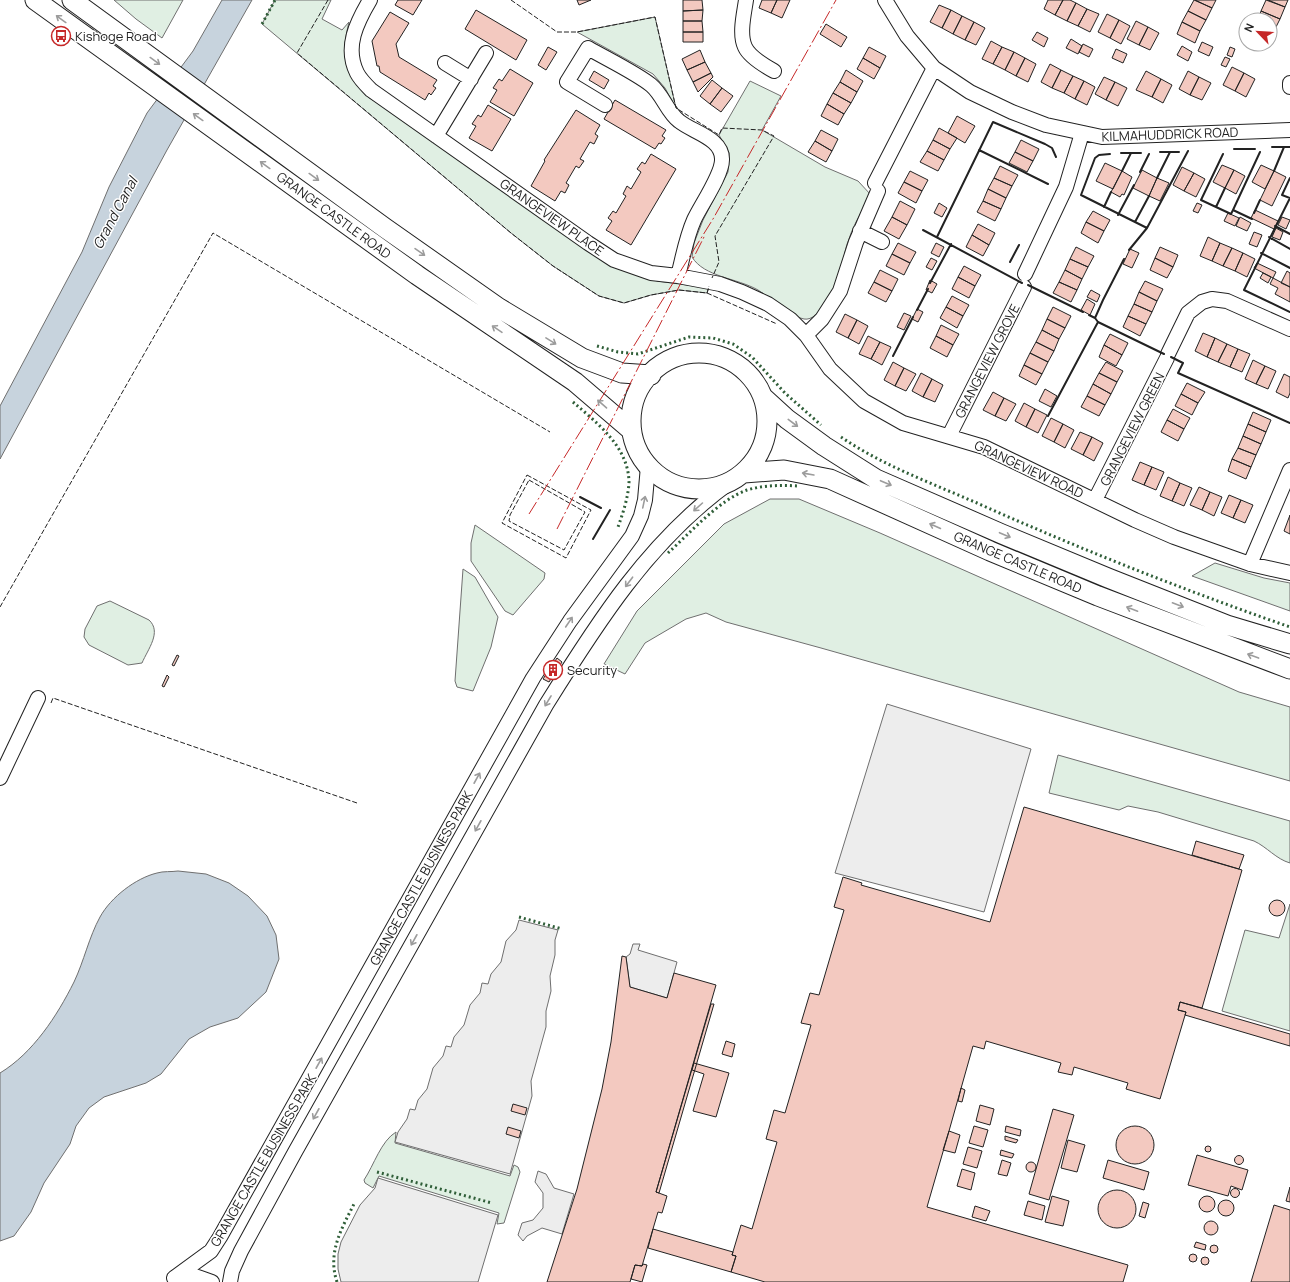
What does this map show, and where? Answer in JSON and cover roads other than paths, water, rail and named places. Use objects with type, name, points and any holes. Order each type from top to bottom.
[{"type":"main road","name":"GRANGE CASTLE ROAD","points":[[35,0],[417,275],[575,382],[631,430]]},
{"type":"main road","name":"GRANGE CASTLE ROAD","points":[[72,0],[123,39],[385,228],[499,308],[576,356],[622,373],[650,375]]},
{"type":"main road","name":"GRANGE CASTLE ROAD","points":[[1290,644],[1227,624],[1108,578],[876,479],[824,446],[764,398],[752,378],[744,369],[721,356],[708,353],[684,355],[664,363],[650,375],[639,392],[635,402],[631,430],[636,448],[648,466],[660,477],[671,484],[690,489],[706,489],[736,478],[784,470],[830,479],[1033,569],[1290,669]]},
{"type":"main road","name":"GRANGE CASTLE ROAD","points":[[736,478],[756,460],[764,444],[768,424],[764,398]]},
{"type":"street","name":"GRANGEVIEW PLACE","points":[[370,0],[354,33],[351,50],[357,73],[371,90],[577,236],[614,260],[651,273],[711,282]]},
{"type":"street","points":[[746,0],[743,28],[745,48],[761,64],[774,71]]},
{"type":"street","name":"KILMAHUDDRICK ROAD","points":[[885,0],[907,36],[934,68],[970,92],[1012,112],[1046,125],[1102,137],[1290,130]]},
{"type":"street","points":[[606,105],[568,82],[588,48],[652,86],[668,110],[678,121],[714,142],[721,151],[722,160],[719,172],[694,221],[686,243],[678,276]]},
{"type":"street","points":[[436,136],[486,53]]},
{"type":"street","points":[[445,63],[471,79]]},
{"type":"street","points":[[806,335],[822,319],[840,291],[876,187],[934,68]]},
{"type":"street","name":"GRANGEVIEW GROVE","points":[[949,436],[1024,280],[1066,187],[1082,133]]},
{"type":"street","points":[[860,231],[882,242]]},
{"type":"street","name":"GRANGEVIEW ROAD","points":[[711,282],[742,292],[768,304],[790,319],[806,335],[830,369],[864,401],[903,423],[984,447],[1135,520],[1174,537],[1250,564],[1290,573]]},
{"type":"street","name":"GRANGEVIEW GREEN","points":[[1096,500],[1188,313],[1202,302],[1212,299],[1227,301],[1290,329]]},
{"type":"street","name":"GRANGE CASTLE BUSINESS PARK","points":[[170,1280],[211,1251],[220,1237],[533,678],[570,621],[632,536],[641,516],[645,500],[648,466]]},
{"type":"street","points":[[1250,564],[1290,470]]},
{"type":"street","name":"GRANGE CASTLE BUSINESS PARK","points":[[230,1282],[232,1271],[241,1251],[295,1152],[546,705],[580,650],[598,623],[653,552],[682,521],[708,498],[736,478]]},
{"type":"street","points":[[0,778],[38,698]]},
{"type":"street","points":[[170,1280],[195,1276],[212,1282]]},
{"type":"water","name":"Grand Canal","points":[[222,0],[252,0],[167,150],[0,459],[0,406],[82,252],[109,187],[147,113],[193,51]]},
{"type":"water","points":[[178,871],[206,874],[229,883],[248,896],[267,916],[276,935],[279,959],[266,992],[238,1018],[210,1027],[189,1039],[161,1074],[146,1083],[104,1097],[89,1108],[76,1126],[70,1144],[44,1183],[31,1212],[14,1236],[0,1241],[0,1073],[23,1055],[43,1033],[60,1008],[81,966],[96,925],[111,902],[125,889],[141,879],[159,872]]},
{"type":"place","name":"Kishoge Road","points":[[61,36]]},
{"type":"place","name":"Security","points":[[553,670]]}]
